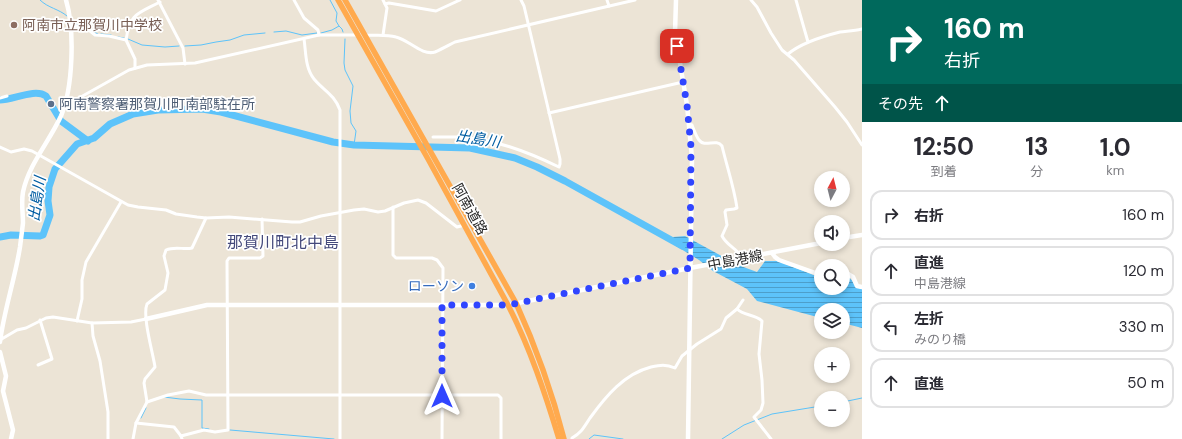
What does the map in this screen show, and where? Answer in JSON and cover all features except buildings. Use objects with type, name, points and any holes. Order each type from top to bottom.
[{"type":"highway","name":"阿南道路","points":[[338,0],[357,35],[516,303],[527,328],[564,439]]},
{"type":"highway","name":"阿南道路","points":[[345,0],[366,35],[417,134]]},
{"type":"highway","name":"阿南道路","points":[[431,158],[520,329],[552,405],[559,439]]},
{"type":"highway","points":[[552,405],[555,439]]},
{"type":"highway","points":[[552,405],[568,439]]},
{"type":"main road","points":[[0,341],[21,235],[23,192],[32,168],[58,122],[66,101],[72,49],[71,24],[66,0]]},
{"type":"main road","points":[[676,0],[675,34],[689,124],[692,158],[688,439]]},
{"type":"main road","points":[[850,237],[862,235]]},
{"type":"main road","name":"中島港線","points":[[146,319],[202,305],[227,304],[508,305],[814,244]]},
{"type":"main road","points":[[772,253],[779,260],[814,272]]},
{"type":"main road","points":[[850,275],[853,277],[857,286],[862,287]]},
{"type":"main road","points":[[0,352],[5,372],[3,380],[4,391],[13,430],[11,439]]},
{"type":"street","points":[[294,0],[304,18],[318,30],[319,35]]},
{"type":"street","points":[[384,2],[436,11],[460,0]]},
{"type":"street","points":[[433,137],[457,137],[502,144],[523,151],[559,167],[560,159],[524,6],[521,0]]},
{"type":"street","points":[[608,0],[609,6]]},
{"type":"street","points":[[66,101],[79,98],[135,68],[157,64],[185,64],[210,61],[319,35],[395,36],[405,40],[422,52],[429,53],[435,52],[455,42],[634,0]]},
{"type":"street","points":[[751,0],[757,7],[782,50],[788,54],[835,107],[847,122],[862,146]]},
{"type":"street","points":[[796,0],[808,42]]},
{"type":"street","points":[[135,68],[135,59],[126,40],[132,19],[135,15],[159,1],[183,48],[185,64]]},
{"type":"street","points":[[383,35],[387,8],[384,2]]},
{"type":"street","points":[[71,24],[90,31],[95,35],[109,36],[126,40]]},
{"type":"street","points":[[788,54],[795,48],[808,42],[840,32],[851,32],[862,28]]},
{"type":"street","points":[[304,39],[310,73],[314,79],[332,95],[340,110],[340,439]]},
{"type":"street","points":[[549,113],[683,82]]},
{"type":"street","points":[[0,98],[7,96]]},
{"type":"street","points":[[689,124],[692,125],[699,140],[703,143],[717,142],[722,146],[728,173],[735,190],[737,208],[734,210],[726,210],[727,225],[722,236],[724,241],[739,253],[742,258]]},
{"type":"street","points":[[0,147],[11,152],[24,149],[28,150],[122,202],[138,208],[166,210],[176,214],[206,218],[229,217],[300,222],[340,212],[364,209],[378,212],[385,211],[404,203],[422,200],[457,227],[465,225]]},
{"type":"street","points":[[77,321],[82,299],[82,280],[86,262],[122,202]]},
{"type":"street","points":[[393,207],[393,256],[396,258],[432,258],[437,260],[443,268],[442,439]]},
{"type":"street","points":[[133,439],[137,423],[147,402],[144,383],[145,379],[155,367],[146,319],[146,307],[147,304],[165,290],[168,273],[164,254],[166,250],[170,248],[192,248],[206,218]]},
{"type":"street","points":[[137,423],[174,427],[181,437],[204,430],[215,432],[228,430],[227,261],[229,258],[260,258],[263,256],[262,219]]},
{"type":"street","points":[[572,439],[584,430],[590,419],[622,381],[643,369],[668,365],[675,368],[682,356],[697,344],[721,329],[726,318],[737,309],[743,300]]},
{"type":"street","points":[[737,309],[741,313],[751,315],[762,321],[759,354],[763,403],[761,410],[754,416],[771,439]]},
{"type":"street","points":[[0,341],[17,330],[26,328],[40,320],[53,317],[92,323],[131,322],[146,319]]},
{"type":"street","points":[[38,365],[52,359],[40,320]]},
{"type":"street","points":[[92,323],[93,336],[100,361],[108,412],[108,439]]},
{"type":"street","points":[[147,402],[168,395],[189,391],[201,395],[498,395],[501,398],[501,439]]},
{"type":"water","points":[[685,236],[738,265],[757,272],[765,261],[778,261],[814,275],[814,295],[850,295],[850,278],[856,287],[862,289],[862,328],[850,325],[850,303],[814,303],[814,316],[757,301],[747,289],[713,271],[699,260],[676,246],[673,237]]},
{"type":"waterway","points":[[40,0],[46,5],[67,16]]},
{"type":"waterway","points":[[330,0],[337,13],[336,21],[339,26]]},
{"type":"waterway","points":[[73,22],[78,25]]},
{"type":"waterway","points":[[321,33],[339,26],[343,32]]},
{"type":"waterway","points":[[86,28],[98,34]]},
{"type":"waterway","points":[[274,32],[286,31],[302,35],[317,33]]},
{"type":"waterway","points":[[185,46],[201,45],[230,40],[244,35],[265,33]]},
{"type":"waterway","points":[[101,34],[111,35]]},
{"type":"waterway","points":[[118,37],[124,38]]},
{"type":"waterway","points":[[128,39],[142,45],[165,47],[179,46]]},
{"type":"waterway","points":[[345,39],[345,70],[353,86],[350,111],[351,123],[356,131],[354,145]]},
{"type":"waterway","name":"出島川","points":[[0,100],[36,93],[46,96],[61,121],[88,141]]},
{"type":"waterway","name":"出島川","points":[[0,237],[11,235],[43,235],[50,215],[48,201],[49,187],[55,169],[77,144],[94,138],[110,124],[133,114],[158,110],[202,109],[221,112],[333,142],[354,145],[470,148],[515,158],[565,181],[682,246]]},
{"type":"waterway","points":[[164,397],[202,400],[202,428],[209,429]]},
{"type":"waterway","points":[[850,401],[862,398]]},
{"type":"waterway","points":[[722,439],[744,425],[772,414],[814,407]]},
{"type":"waterway","points":[[141,418],[146,408]]},
{"type":"waterway","points":[[230,430],[334,439]]},
{"type":"waterway","points":[[589,439],[594,435],[623,439]]},
{"type":"place","name":"阿南市立那賀川中学校","points":[[14,25]]},
{"type":"place","name":"阿南警察署那賀川町南部駐在所","points":[[51,104]]},
{"type":"place","name":"ローソン","points":[[472,286]]},
{"type":"district","name":"那賀川町北中島","points":[[283,242]]},
{"type":"route","points":[[442,396],[442,305],[508,305],[690,268],[692,158],[687,105],[677,46]]}]
